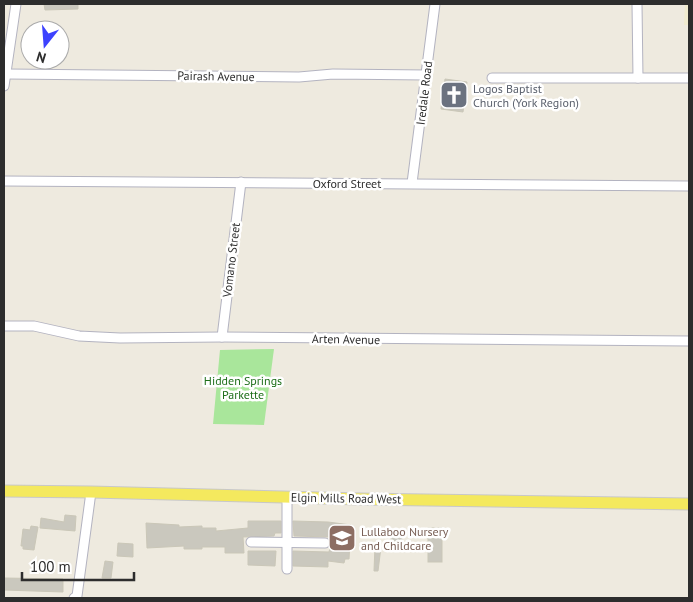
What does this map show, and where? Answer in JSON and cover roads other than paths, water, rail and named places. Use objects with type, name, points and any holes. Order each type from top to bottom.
[{"type":"main road","name":"Elgin Mills Road West","points":[[4,491],[689,504]]},
{"type":"street","points":[[4,86],[16,4]]},
{"type":"street","name":"Iredale Road","points":[[412,183],[435,4]]},
{"type":"street","points":[[637,4],[638,78]]},
{"type":"street","name":"Pairash Avenue","points":[[7,74],[299,77],[333,74],[426,75]]},
{"type":"street","points":[[492,78],[689,78]]},
{"type":"street","name":"Oxford Street","points":[[4,181],[689,186]]},
{"type":"street","name":"Vomano Street","points":[[222,337],[241,182]]},
{"type":"street","name":"Arten Avenue","points":[[4,326],[34,326],[79,336],[120,338],[222,337],[689,342]]},
{"type":"street","points":[[74,598],[77,596],[91,492]]},
{"type":"street","points":[[287,497],[287,568]]},
{"type":"street","points":[[250,542],[325,543]]},
{"type":"place","name":"Logos Baptist Church (York Region)","points":[[454,95]]},
{"type":"place","name":"Lullaboo Nursery and Childcare","points":[[342,538]]},
{"type":"park label","name":"Hidden Springs Parkette","points":[[243,387]]}]
